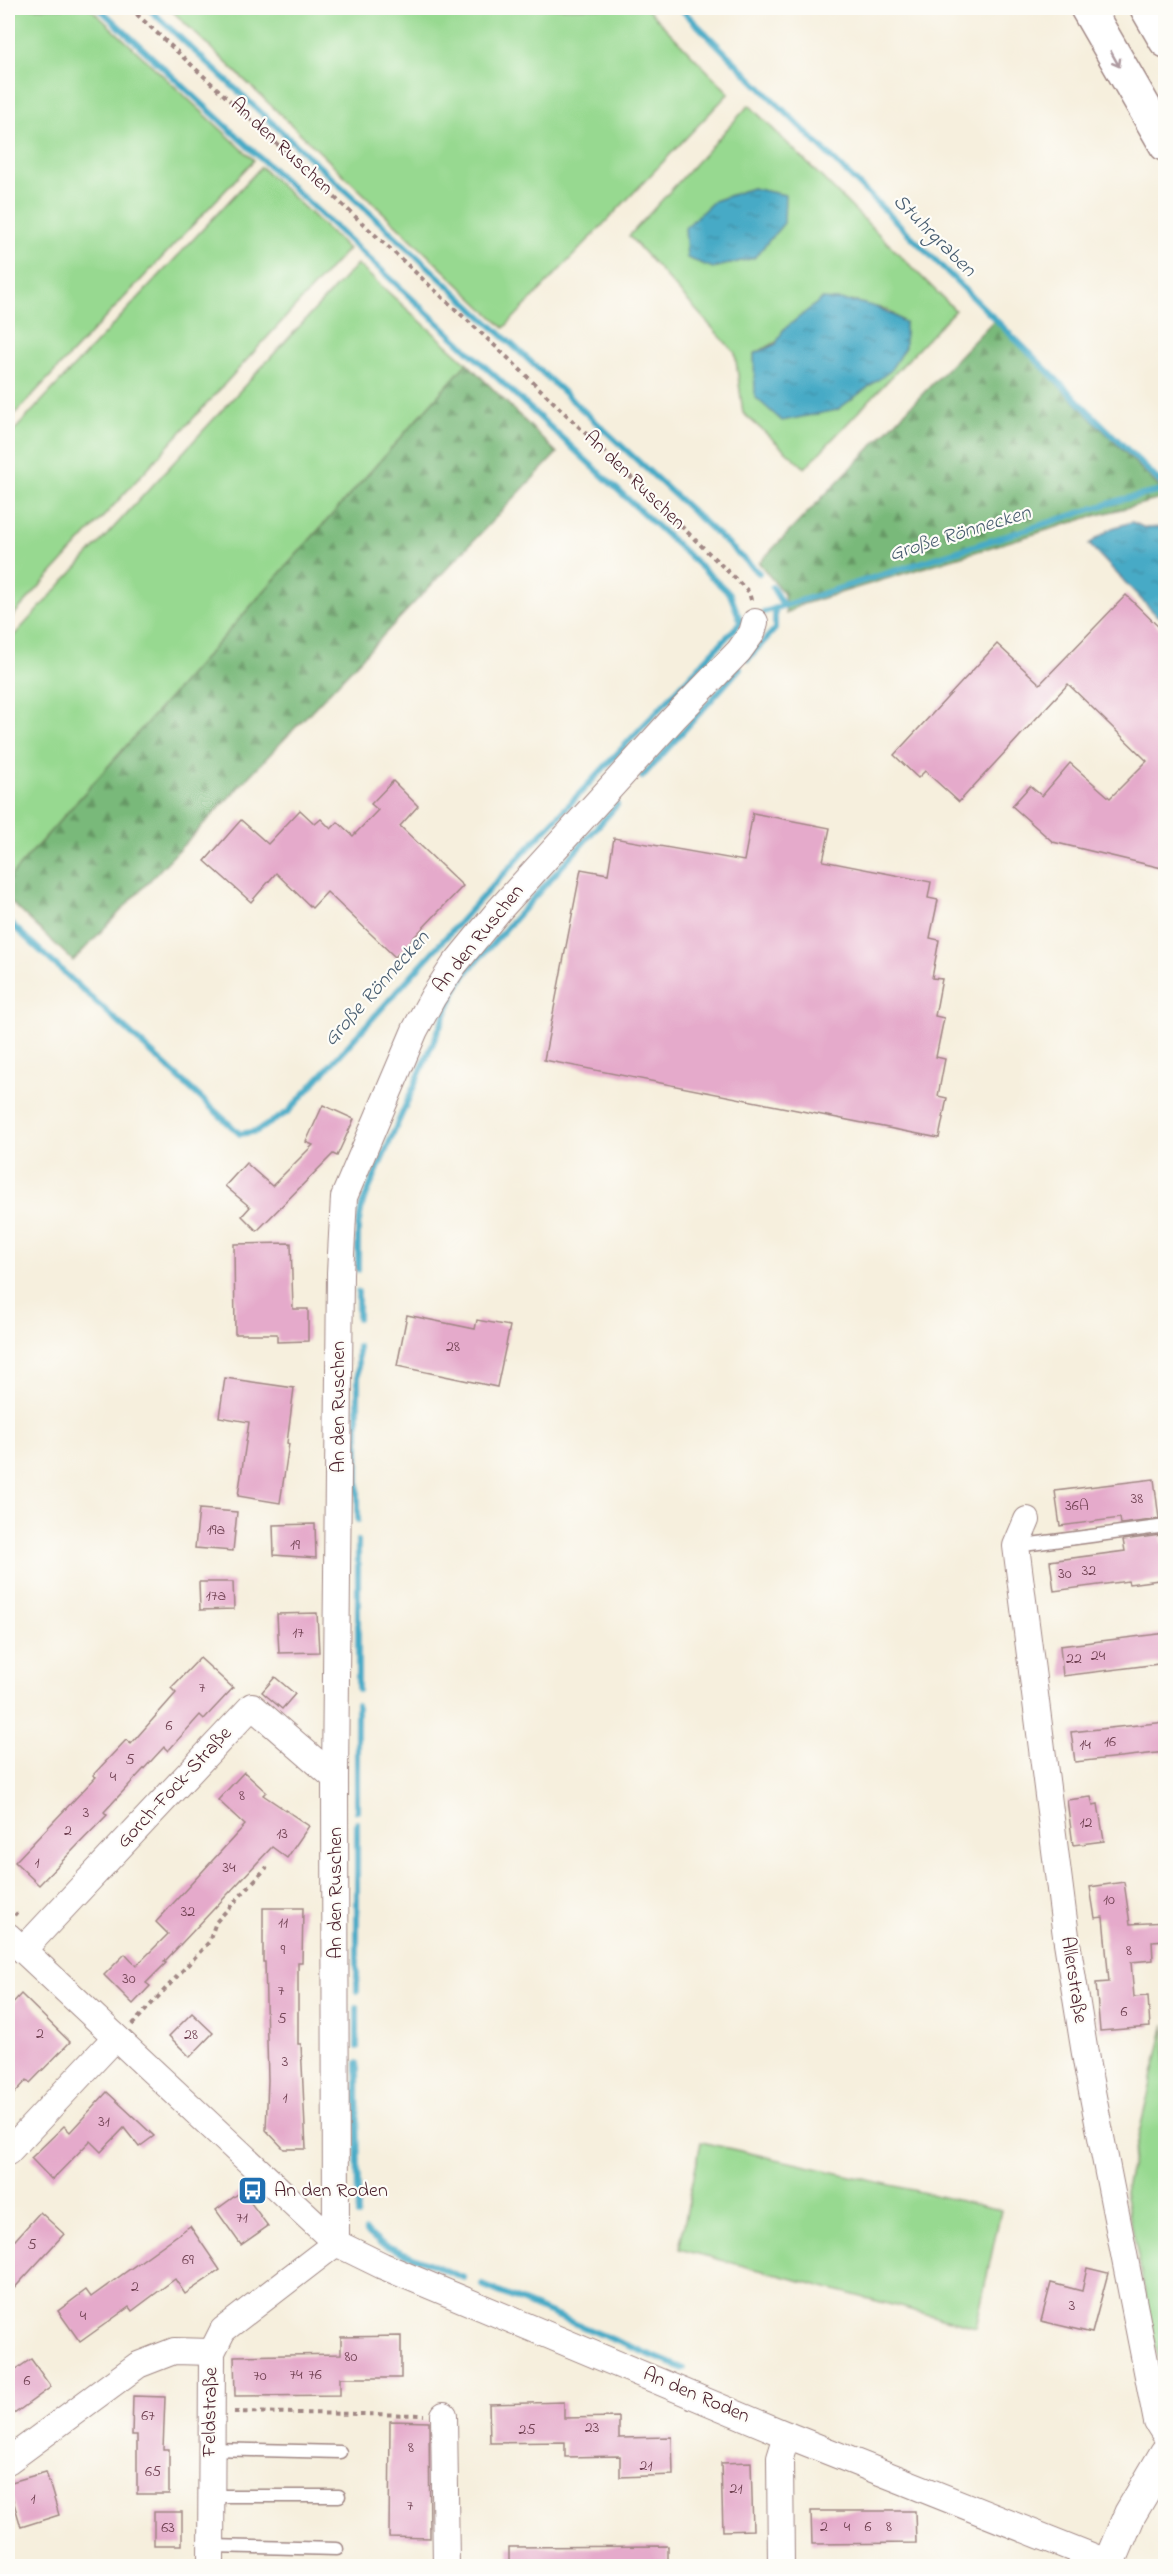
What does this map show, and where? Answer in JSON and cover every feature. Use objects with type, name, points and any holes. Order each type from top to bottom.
[{"type":"highway","points":[[1087,8],[1166,146]]},
{"type":"highway","points":[[1147,8],[1166,41]]},
{"type":"street","name":"An den Ruschen","points":[[336,2243],[335,1778],[340,1274],[344,1197],[415,1030],[454,965],[500,909],[674,718],[739,651],[752,633],[755,622]]},
{"type":"street","points":[[1016,1546],[1027,1520]]},
{"type":"street","name":"Allerstraße","points":[[1016,1546],[1066,1936],[1087,2066],[1157,2422],[1166,2436]]},
{"type":"street","name":"Gorch-Fock-Straße","points":[[15,1943],[252,1706],[335,1778]]},
{"type":"street","name":"An den Roden","points":[[15,1943],[336,2243],[382,2266],[1108,2565]]},
{"type":"street","points":[[8,2152],[115,2038]]},
{"type":"street","name":"Feldstraße","points":[[211,2556],[212,2352],[224,2330],[336,2243]]},
{"type":"street","points":[[8,2461],[138,2365],[174,2351],[212,2352]]},
{"type":"street","points":[[444,2415],[446,2566]]},
{"type":"street","points":[[781,2566],[780,2458],[788,2435]]},
{"type":"street","points":[[1108,2565],[1130,2514],[1166,2453]]},
{"type":"lane","points":[[1016,1546],[1166,1526]]},
{"type":"lane","points":[[210,2450],[340,2452]]},
{"type":"lane","points":[[211,2496],[339,2496]]},
{"type":"lane","points":[[211,2556],[337,2549]]},
{"type":"path","name":"An den Ruschen","points":[[130,8],[508,358],[749,592],[755,622]]},
{"type":"path","points":[[115,2038],[133,2024],[209,1942],[216,1922],[267,1867]]},
{"type":"path","points":[[210,2411],[444,2415]]},
{"type":"green space","points":[[8,8],[90,8],[254,160],[8,421]]},
{"type":"green space","points":[[169,8],[646,8],[729,93],[504,328]]},
{"type":"green space","points":[[749,105],[955,310],[805,468],[743,413],[735,353],[629,236]],"holes":[[[752,188],[785,195],[714,201]],[[852,301],[888,310],[905,323],[754,354]]]},
{"type":"green space","points":[[261,167],[348,249],[8,621],[8,437]]},
{"type":"green space","points":[[357,264],[467,363],[8,879],[8,642]]},
{"type":"green space","points":[[994,320],[1165,493],[1165,498],[1090,517],[800,605],[786,614],[784,594],[759,563]]},
{"type":"green space","points":[[467,363],[557,453],[73,961],[8,899],[8,879]]},
{"type":"green space","points":[[1165,2024],[1165,2392],[1125,2192]]},
{"type":"green space","points":[[701,2142],[1001,2210],[976,2327],[679,2249]]},
{"type":"water","points":[[752,188],[785,195],[784,223],[754,258],[713,268],[687,258],[685,228],[714,201]]},
{"type":"water","points":[[822,299],[866,304],[895,316],[905,323],[905,347],[890,371],[837,410],[782,421],[755,397],[754,354],[776,344],[783,330]]},
{"type":"water","points":[[1132,522],[1145,528],[1165,527],[1165,609],[1158,617],[1089,544],[1112,528]]},
{"type":"building","points":[[1126,595],[1166,634],[1166,869],[1053,842],[1012,806],[1030,786],[1042,796],[1070,763],[1110,798],[1147,761],[1068,684],[959,802],[925,771],[918,778],[894,755],[997,644],[1040,684]]},
{"type":"building","points":[[393,781],[418,806],[400,826],[463,886],[395,957],[327,892],[312,908],[276,873],[251,902],[205,861],[241,820],[268,844],[300,810],[315,824],[321,819],[331,829],[338,822],[353,836],[378,810],[371,804]]},
{"type":"building","points":[[753,813],[830,828],[823,861],[931,882],[928,898],[938,900],[930,938],[939,940],[932,978],[942,979],[935,1016],[944,1018],[936,1057],[945,1059],[938,1096],[947,1098],[939,1138],[544,1060],[581,869],[608,874],[614,838],[744,861]]},
{"type":"building","points":[[323,1105],[354,1119],[337,1156],[333,1154],[257,1231],[242,1216],[250,1207],[225,1186],[246,1163],[272,1186],[313,1145],[306,1142]]},
{"type":"building","points":[[291,1243],[293,1309],[308,1309],[308,1341],[277,1342],[277,1334],[235,1334],[234,1244]]},
{"type":"building","points":[[407,1315],[475,1329],[477,1320],[510,1326],[497,1387],[397,1366]]},
{"type":"building","points":[[225,1378],[294,1388],[287,1443],[289,1444],[280,1503],[238,1496],[249,1422],[219,1417]]},
{"type":"building","points":[[1154,1479],[1159,1519],[1121,1524],[1120,1518],[1060,1526],[1055,1491]]},
{"type":"building","points":[[199,1509],[237,1512],[233,1551],[195,1548]]},
{"type":"building","points":[[315,1524],[316,1558],[274,1555],[273,1525]]},
{"type":"building","points":[[1161,1535],[1166,1559],[1166,1579],[1129,1584],[1128,1581],[1054,1591],[1050,1561],[1125,1551],[1123,1540]]},
{"type":"building","points":[[199,1582],[233,1582],[234,1609],[200,1610]]},
{"type":"building","points":[[317,1613],[319,1652],[279,1653],[277,1614]]},
{"type":"building","points":[[1166,1633],[1166,1663],[1063,1676],[1060,1646]]},
{"type":"building","points":[[200,1658],[233,1688],[204,1719],[200,1715],[168,1751],[164,1747],[104,1812],[107,1815],[39,1885],[15,1862],[96,1777],[93,1775],[126,1740],[131,1744],[176,1693],[171,1688]]},
{"type":"building","points":[[275,1677],[295,1694],[282,1709],[262,1692]]},
{"type":"building","points":[[1166,1722],[1166,1752],[1075,1762],[1071,1732]]},
{"type":"building","points":[[244,1772],[266,1792],[263,1795],[309,1826],[287,1858],[272,1847],[164,1962],[166,1963],[146,1983],[150,1986],[133,2004],[104,1975],[125,1954],[136,1966],[168,1934],[156,1922],[245,1825],[218,1800]]},
{"type":"building","points":[[1091,1797],[1093,1805],[1098,1804],[1104,1841],[1073,1845],[1067,1800]]},
{"type":"building","points":[[1124,1882],[1130,1924],[1166,1922],[1166,1940],[1152,1941],[1153,1960],[1131,1962],[1134,1997],[1148,1996],[1150,2027],[1100,2031],[1096,1983],[1109,1982],[1103,1917],[1095,1918],[1090,1887]]},
{"type":"building","points":[[263,1908],[303,1908],[302,1962],[298,1962],[298,2044],[301,2044],[306,2149],[284,2149],[266,2130],[268,2080]]},
{"type":"building","points":[[21,1994],[70,2042],[30,2083],[27,2080],[8,2100],[8,2008]]},
{"type":"building","points":[[192,2013],[213,2033],[190,2057],[169,2036]]},
{"type":"building","points":[[107,2092],[154,2136],[139,2147],[124,2128],[101,2152],[90,2141],[52,2180],[31,2158],[64,2126],[70,2132]]},
{"type":"building","points":[[242,2191],[268,2226],[241,2245],[216,2210]]},
{"type":"building","points":[[40,2212],[64,2234],[8,2295],[8,2248]]},
{"type":"building","points":[[190,2226],[220,2270],[185,2294],[175,2279],[132,2311],[129,2307],[80,2342],[58,2311],[86,2290],[91,2297]]},
{"type":"building","points":[[1087,2268],[1108,2273],[1092,2333],[1041,2321],[1051,2283],[1082,2291]]},
{"type":"building","points":[[401,2336],[401,2378],[340,2378],[340,2395],[235,2396],[234,2356],[341,2354],[341,2337]]},
{"type":"building","points":[[31,2359],[51,2387],[14,2414],[8,2405],[8,2375]]},
{"type":"building","points":[[133,2396],[165,2397],[163,2449],[169,2449],[169,2494],[137,2494],[137,2435],[132,2435]]},
{"type":"building","points":[[564,2402],[564,2418],[619,2417],[619,2438],[672,2437],[673,2475],[620,2477],[620,2456],[565,2457],[565,2442],[490,2443],[489,2404]]},
{"type":"building","points":[[390,2421],[429,2422],[430,2538],[389,2537]]},
{"type":"building","points":[[751,2462],[753,2530],[723,2531],[721,2463]]},
{"type":"building","points":[[46,2472],[59,2515],[21,2527],[8,2483]]},
{"type":"building","points":[[811,2511],[915,2511],[916,2543],[812,2544]]},
{"type":"building","points":[[154,2512],[182,2512],[182,2545],[154,2545]]},
{"type":"building","points":[[668,2546],[668,2566],[509,2566],[509,2547]]},
{"type":"waterway","points":[[99,8],[730,594],[741,622]]},
{"type":"waterway","points":[[148,8],[759,573]]},
{"type":"waterway","name":"Stuhrgraben","points":[[680,8],[1166,488]]},
{"type":"waterway","name":"Große Rönnecken","points":[[764,612],[1120,500],[1166,490]]},
{"type":"waterway","points":[[772,587],[783,605]]},
{"type":"waterway","points":[[748,659],[775,629],[775,608]]},
{"type":"waterway","name":"Große Rönnecken","points":[[8,921],[240,1134],[257,1131],[288,1112],[484,895],[741,622],[746,620]]},
{"type":"waterway","points":[[642,777],[740,668]]},
{"type":"waterway","points":[[358,1270],[358,1227],[362,1205],[456,990],[467,972],[617,805]]},
{"type":"waterway","points":[[358,1292],[358,1318]]},
{"type":"waterway","points":[[358,1347],[358,1520]]},
{"type":"waterway","points":[[358,1541],[358,1690]]},
{"type":"waterway","points":[[357,1705],[357,1811]]},
{"type":"waterway","points":[[357,1823],[357,1991]]},
{"type":"waterway","points":[[357,2007],[357,2047]]},
{"type":"waterway","points":[[357,2063],[358,2215]]},
{"type":"waterway","points":[[366,2231],[380,2243],[464,2278]]},
{"type":"waterway","points":[[482,2285],[684,2369]]},
{"type":"place","name":"An den Roden","points":[[253,2191]]}]
